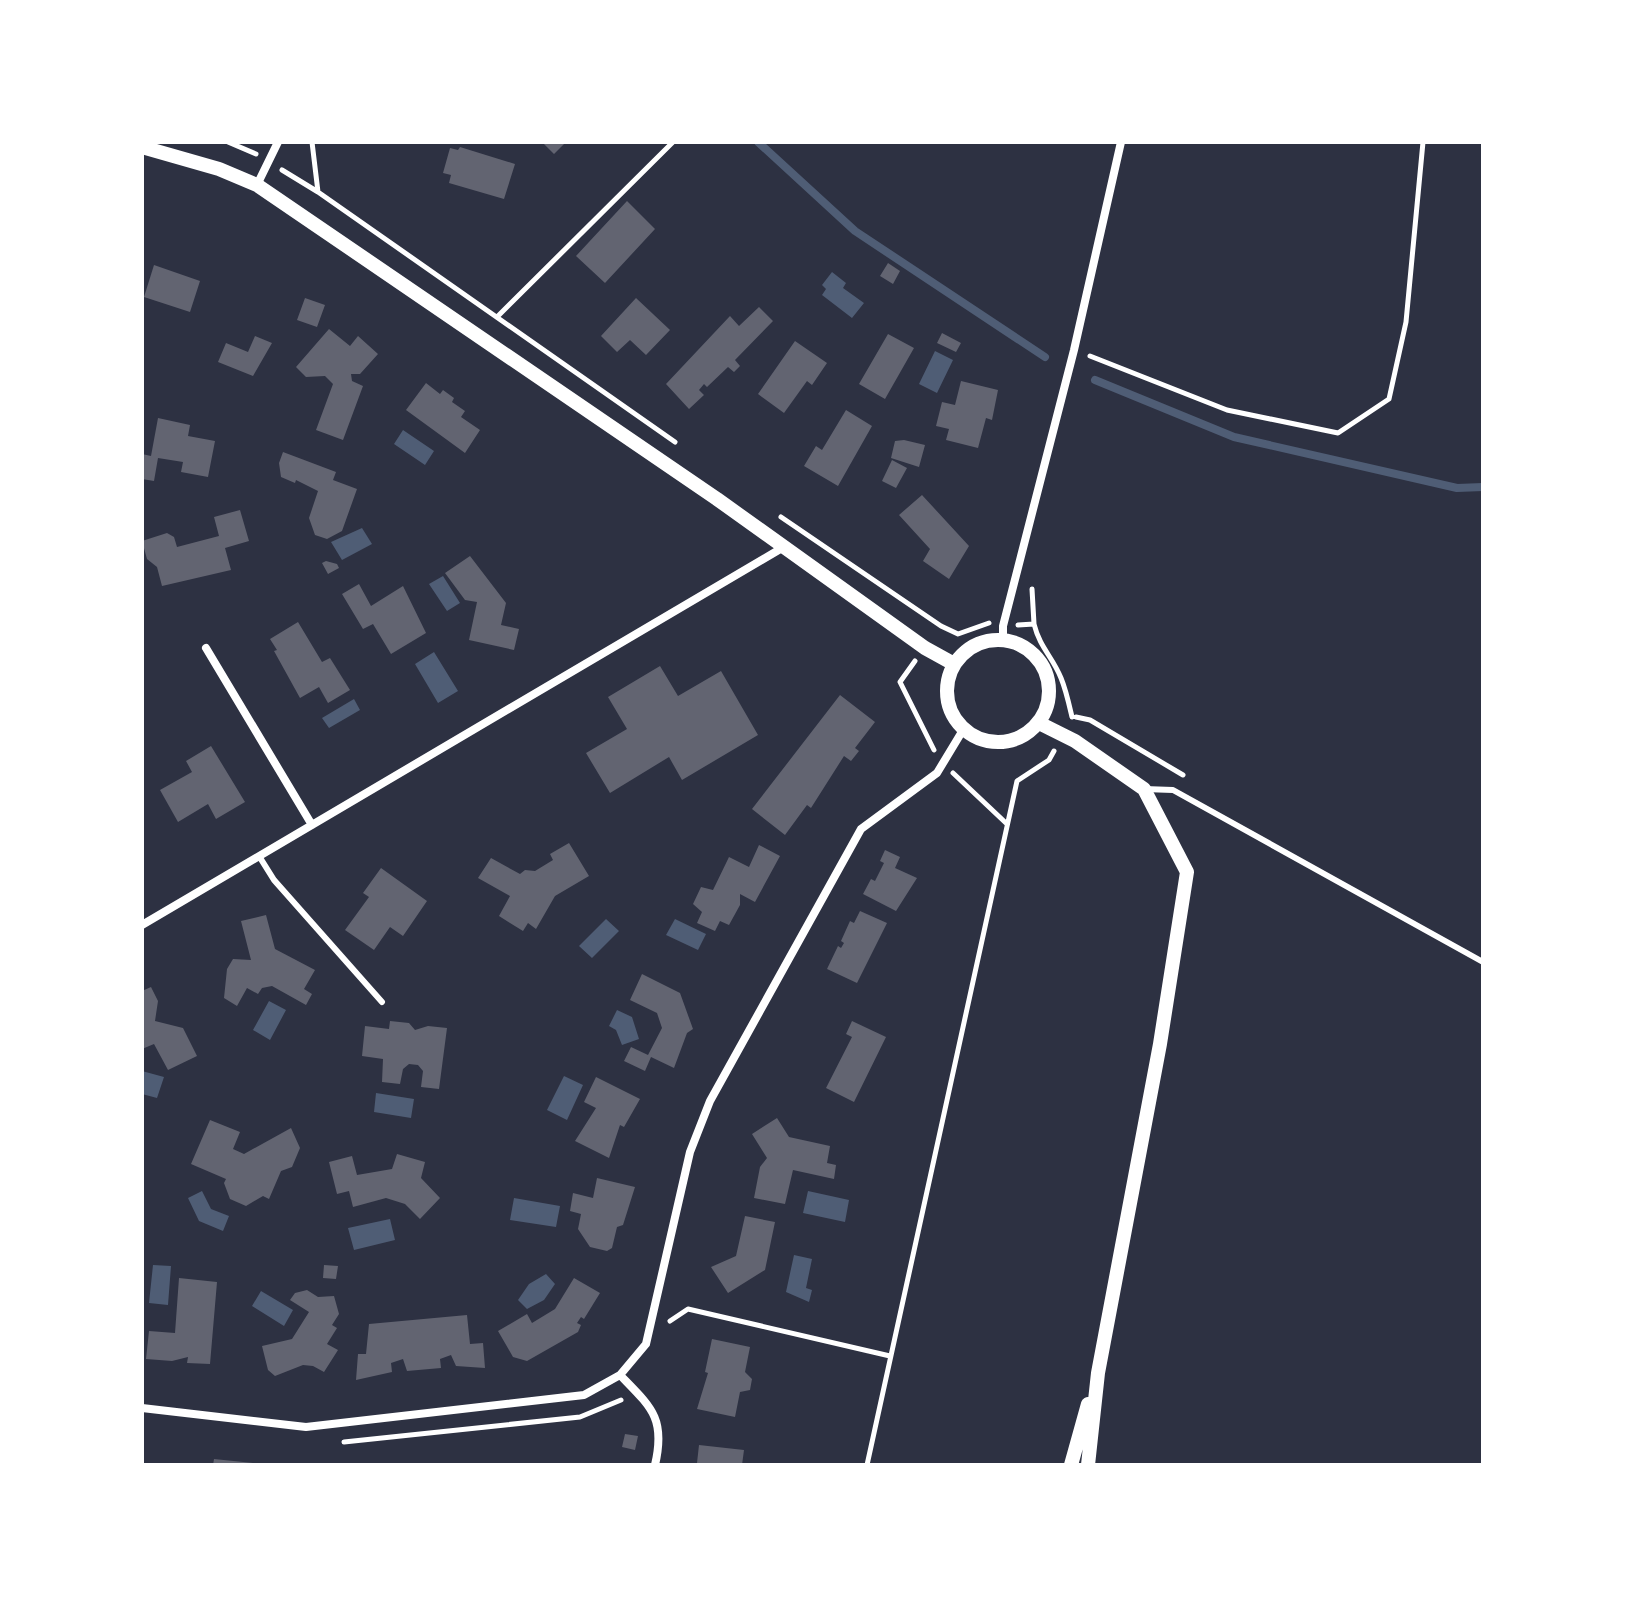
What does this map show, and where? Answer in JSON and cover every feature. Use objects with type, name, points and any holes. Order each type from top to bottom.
[{"type":"street","points":[[257,185],[278,142]]},
{"type":"street","points":[[1003,633],[1074,350],[1121,142]]},
{"type":"street","points":[[142,147],[219,169],[257,185],[717,499],[925,648],[954,664]]},
{"type":"street","points":[[142,925],[782,548]]},
{"type":"street","points":[[1003,633],[1031,652],[1041,663],[1050,694],[1039,723],[1026,734],[994,743],[963,730],[946,698],[947,681],[954,664],[975,645],[1003,633]]},
{"type":"street","points":[[206,648],[312,825]]},
{"type":"street","points":[[1039,723],[1075,741],[1144,789],[1187,872],[1160,1044],[1098,1373],[1088,1465]]},
{"type":"street","points":[[142,1408],[306,1427],[584,1395],[620,1375],[646,1344],[690,1152],[710,1101],[861,829],[944,764],[963,730]]},
{"type":"street","points":[[1073,1465],[1098,1373]]},
{"type":"street","points":[[620,1375],[656,1412],[660,1443],[655,1465]]},
{"type":"lane","points":[[1144,789],[1173,790],[1483,962]]},
{"type":"lane","points":[[259,856],[274,880],[382,1002]]},
{"type":"path","points":[[312,142],[318,192],[684,449]]},
{"type":"path","points":[[497,317],[673,142]]},
{"type":"path","points":[[1074,350],[1227,410],[1338,433],[1389,399],[1406,322],[1423,142]]},
{"type":"path","points":[[772,511],[941,626],[958,634],[984,622],[1003,633]]},
{"type":"path","points":[[867,1465],[1008,824],[944,764],[928,741],[900,682],[941,626]]},
{"type":"path","points":[[1072,717],[1090,720],[1178,772],[1195,786],[1202,805]]},
{"type":"water","points":[[832,272],[846,283],[843,288],[864,303],[852,318],[822,295],[826,289],[822,285]]},
{"type":"water","points":[[935,351],[953,360],[937,393],[919,384]]},
{"type":"water","points":[[403,430],[434,451],[425,465],[394,444]]},
{"type":"water","points":[[362,528],[372,544],[342,560],[331,542]]},
{"type":"water","points":[[443,576],[460,603],[447,611],[429,584]]},
{"type":"water","points":[[434,652],[458,691],[438,703],[415,664]]},
{"type":"water","points":[[354,699],[360,710],[329,728],[322,718]]},
{"type":"water","points":[[606,919],[619,931],[592,958],[579,946]]},
{"type":"water","points":[[675,919],[706,934],[698,950],[666,935]]},
{"type":"water","points":[[269,1001],[286,1010],[270,1040],[253,1030]]},
{"type":"water","points":[[617,1010],[632,1017],[639,1039],[622,1045],[616,1030],[609,1026]]},
{"type":"water","points":[[142,1071],[164,1077],[157,1098],[142,1094]]},
{"type":"water","points":[[564,1076],[583,1085],[567,1120],[547,1110]]},
{"type":"water","points":[[376,1093],[414,1099],[411,1118],[374,1112]]},
{"type":"water","points":[[202,1191],[211,1209],[229,1216],[223,1231],[199,1221],[188,1198]]},
{"type":"water","points":[[808,1191],[849,1200],[845,1222],[803,1213]]},
{"type":"water","points":[[514,1198],[560,1206],[556,1227],[510,1220]]},
{"type":"water","points":[[390,1219],[395,1240],[354,1250],[348,1228]]},
{"type":"water","points":[[794,1255],[812,1259],[806,1288],[812,1290],[809,1302],[786,1292]]},
{"type":"water","points":[[153,1265],[171,1266],[168,1305],[149,1303]]},
{"type":"water","points":[[546,1274],[555,1284],[544,1300],[527,1309],[518,1300],[529,1284]]},
{"type":"water","points":[[261,1291],[293,1310],[284,1326],[252,1306]]},
{"type":"building","points":[[542,142],[566,142],[554,154]]},
{"type":"building","points":[[460,147],[515,164],[504,199],[449,183],[451,175],[443,173],[450,148],[458,150]]},
{"type":"building","points":[[627,201],[655,229],[605,283],[576,256]]},
{"type":"building","points":[[888,263],[900,271],[893,284],[880,276]]},
{"type":"building","points":[[154,265],[200,281],[190,312],[144,297]]},
{"type":"building","points":[[305,298],[325,305],[317,327],[297,320]]},
{"type":"building","points":[[636,298],[670,330],[646,355],[630,340],[617,352],[601,336]]},
{"type":"building","points":[[759,307],[773,321],[735,360],[740,366],[734,372],[728,367],[707,387],[704,384],[699,390],[704,395],[689,409],[666,384],[730,316],[739,326]]},
{"type":"building","points":[[329,329],[350,346],[358,336],[378,354],[360,374],[351,374],[352,381],[363,386],[343,440],[316,430],[333,384],[325,376],[306,377],[296,367]]},
{"type":"building","points":[[942,333],[961,343],[956,352],[937,343]]},
{"type":"building","points":[[888,334],[914,348],[885,399],[859,384]]},
{"type":"building","points":[[255,336],[272,343],[253,376],[218,362],[226,343],[248,352]]},
{"type":"building","points":[[795,341],[827,363],[812,385],[807,381],[784,413],[758,394]]},
{"type":"building","points":[[961,381],[998,390],[992,420],[986,418],[978,448],[946,440],[949,429],[936,426],[942,402],[955,405]]},
{"type":"building","points":[[426,383],[440,394],[443,390],[454,398],[452,402],[465,411],[461,417],[480,430],[465,453],[406,410]]},
{"type":"building","points":[[846,410],[872,426],[838,486],[804,466],[816,446],[822,450]]},
{"type":"building","points":[[158,418],[190,425],[188,436],[215,441],[208,477],[181,472],[183,462],[158,458],[154,481],[142,479],[142,454],[151,456]]},
{"type":"building","points":[[895,441],[925,445],[919,467],[891,458]]},
{"type":"building","points":[[283,452],[336,472],[333,480],[357,489],[342,531],[327,539],[315,535],[309,518],[318,491],[296,480],[295,483],[281,477],[279,463]]},
{"type":"building","points":[[892,460],[907,468],[896,488],[882,481]]},
{"type":"building","points":[[922,495],[969,546],[949,579],[923,561],[930,549],[899,515]]},
{"type":"building","points":[[240,510],[249,541],[225,548],[231,570],[162,586],[157,567],[147,559],[142,541],[167,533],[174,537],[177,547],[219,536],[214,517]]},
{"type":"building","points":[[470,556],[506,603],[501,625],[519,629],[514,650],[469,640],[477,602],[465,600],[445,573]]},
{"type":"building","points":[[322,563],[337,564],[339,568],[328,574]]},
{"type":"building","points":[[359,584],[371,606],[403,586],[426,633],[391,654],[373,624],[363,629],[342,594]]},
{"type":"building","points":[[298,622],[322,662],[330,658],[350,690],[328,703],[319,687],[300,698],[274,651],[277,650],[270,639]]},
{"type":"building","points":[[660,666],[678,696],[721,671],[758,735],[682,780],[669,757],[610,793],[586,753],[627,729],[608,697]]},
{"type":"building","points":[[840,695],[875,722],[855,748],[859,751],[851,761],[844,756],[811,808],[807,805],[785,835],[752,809]]},
{"type":"building","points":[[211,746],[245,802],[216,819],[208,804],[178,822],[160,790],[192,772],[186,761]]},
{"type":"building","points":[[569,843],[589,876],[555,896],[536,929],[528,923],[523,931],[499,916],[510,896],[478,878],[491,858],[520,874],[525,870],[535,871],[553,860],[550,854]]},
{"type":"building","points":[[759,845],[780,856],[755,902],[740,894],[740,905],[729,925],[720,921],[715,931],[697,923],[702,912],[693,904],[701,887],[713,890],[729,857],[749,867]]},
{"type":"building","points":[[885,850],[900,857],[895,868],[917,878],[896,911],[863,894],[871,879],[875,881],[884,863],[880,861]]},
{"type":"building","points":[[381,868],[427,901],[403,936],[390,927],[374,950],[345,930],[369,897],[363,893]]},
{"type":"building","points":[[860,911],[887,923],[857,983],[827,969],[838,946],[841,948],[844,943],[841,941],[850,921],[854,923]]},
{"type":"building","points":[[266,915],[275,949],[315,970],[304,989],[312,994],[306,1005],[272,986],[262,988],[258,994],[247,988],[237,1006],[224,998],[227,969],[233,959],[251,960],[241,921]]},
{"type":"building","points":[[642,974],[680,993],[693,1029],[687,1033],[674,1068],[651,1057],[645,1071],[624,1061],[631,1047],[648,1055],[662,1028],[657,1013],[630,1000]]},
{"type":"building","points":[[151,987],[158,1001],[155,1021],[183,1028],[197,1056],[168,1070],[154,1044],[142,1049],[142,991]]},
{"type":"building","points":[[390,1021],[409,1023],[415,1030],[428,1026],[447,1028],[439,1089],[421,1087],[423,1071],[418,1065],[409,1064],[403,1069],[400,1084],[382,1082],[383,1059],[362,1056],[365,1026],[389,1029]]},
{"type":"building","points":[[852,1021],[886,1037],[854,1102],[826,1088],[852,1037],[846,1034]]},
{"type":"building","points":[[596,1077],[640,1099],[624,1127],[620,1125],[609,1158],[575,1141],[596,1108],[584,1102]]},
{"type":"building","points":[[777,1118],[789,1137],[830,1146],[827,1163],[836,1165],[834,1179],[793,1170],[785,1204],[754,1198],[760,1167],[767,1158],[752,1134]]},
{"type":"building","points":[[210,1120],[240,1132],[233,1149],[244,1154],[291,1128],[300,1148],[292,1167],[281,1171],[269,1199],[263,1196],[246,1206],[230,1199],[224,1183],[226,1179],[191,1164]]},
{"type":"building","points":[[397,1154],[425,1162],[421,1178],[440,1198],[420,1219],[405,1204],[386,1198],[353,1207],[349,1191],[337,1194],[329,1162],[352,1156],[357,1175],[392,1169]]},
{"type":"building","points":[[597,1178],[635,1187],[623,1225],[617,1227],[612,1248],[607,1251],[590,1247],[578,1229],[581,1214],[570,1211],[573,1193],[593,1198]]},
{"type":"building","points":[[745,1216],[775,1222],[765,1270],[728,1293],[711,1267],[736,1256]]},
{"type":"building","points":[[324,1265],[338,1266],[336,1279],[323,1278]]},
{"type":"building","points":[[179,1278],[217,1282],[210,1364],[187,1363],[188,1357],[172,1361],[146,1359],[149,1331],[175,1333]]},
{"type":"building","points":[[574,1278],[600,1293],[584,1319],[581,1317],[577,1323],[581,1325],[578,1332],[527,1361],[513,1357],[498,1331],[527,1314],[532,1323],[555,1309]]},
{"type":"building","points":[[307,1290],[318,1297],[334,1296],[339,1314],[332,1325],[337,1328],[327,1344],[338,1350],[324,1372],[303,1365],[275,1376],[268,1370],[262,1346],[292,1339],[309,1312],[290,1300],[295,1293]]},
{"type":"building","points":[[467,1315],[470,1344],[483,1343],[485,1368],[456,1366],[451,1355],[440,1359],[441,1368],[407,1371],[403,1359],[391,1363],[392,1372],[356,1380],[358,1354],[366,1354],[369,1324]]},
{"type":"building","points":[[712,1339],[750,1347],[745,1372],[752,1379],[750,1390],[740,1392],[735,1417],[697,1409],[708,1373],[705,1372]]},
{"type":"building","points":[[625,1434],[638,1436],[635,1450],[622,1447]]},
{"type":"building","points":[[699,1445],[744,1450],[742,1465],[700,1465],[697,1463]]},
{"type":"building","points":[[214,1459],[253,1463],[253,1465],[213,1465]]},
{"type":"waterway","points":[[758,142],[855,231],[1045,357]]},
{"type":"waterway","points":[[1095,380],[1234,437],[1457,488],[1483,487]]}]
